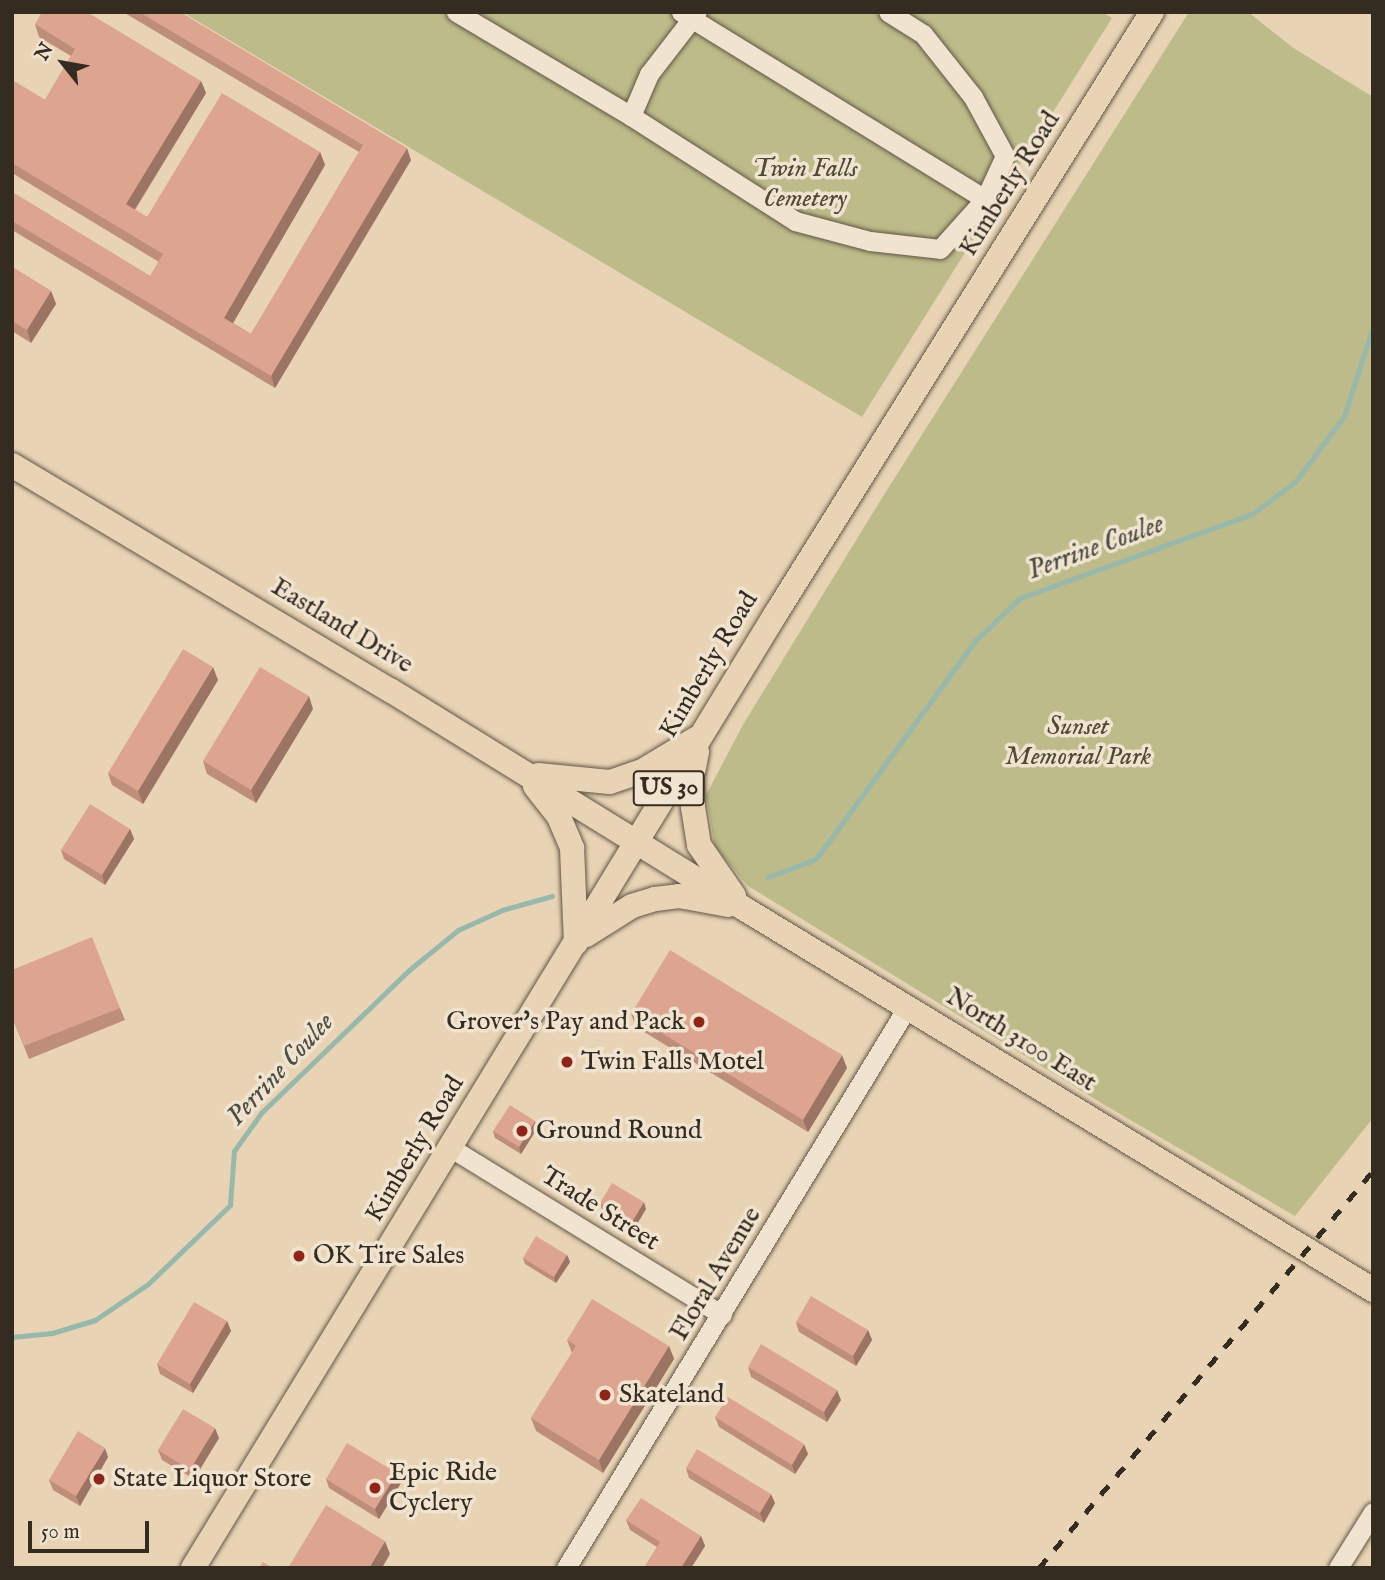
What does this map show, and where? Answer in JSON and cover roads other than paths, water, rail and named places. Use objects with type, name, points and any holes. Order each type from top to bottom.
[{"type":"main road","name":"Kimberly Road","points":[[193,1568],[700,736],[1152,12]]},
{"type":"main road","name":"Eastland Drive","points":[[12,465],[158,549],[637,842]]},
{"type":"main road","points":[[525,774],[610,782],[644,770],[700,736]]},
{"type":"main road","points":[[700,736],[692,777],[699,845],[743,908]]},
{"type":"main road","points":[[525,774],[559,817],[572,848],[576,943]]},
{"type":"main road","name":"North 3100 East","points":[[637,842],[1373,1290]]},
{"type":"main road","points":[[576,943],[610,918],[654,899],[679,896],[743,908]]},
{"type":"street","points":[[456,12],[631,116],[796,222],[870,242],[940,249],[985,199],[1005,156],[973,97],[923,34],[888,12]]},
{"type":"street","points":[[631,116],[649,74],[691,15],[985,199]]},
{"type":"street","name":"Floral Avenue","points":[[566,1568],[908,1006]]},
{"type":"street","name":"Trade Street","points":[[451,1148],[722,1315]]},
{"type":"street","points":[[1338,1568],[1373,1512]]},
{"type":"waterway","name":"Perrine Coulee","points":[[768,877],[816,859],[975,641],[1020,598],[1252,514],[1295,482],[1344,416],[1373,327]]},
{"type":"waterway","name":"Perrine Coulee","points":[[12,1337],[52,1333],[95,1320],[148,1284],[230,1205],[234,1151],[261,1113],[409,970],[458,930],[502,910],[552,896]]},
{"type":"railway","points":[[1039,1568],[1373,1171]]},
{"type":"place","name":"Grover's Pay and Pack","points":[[699,1022]]},
{"type":"place","name":"Twin Falls Motel","points":[[567,1062]]},
{"type":"place","name":"Ground Round","points":[[522,1131]]},
{"type":"place","name":"OK Tire Sales","points":[[299,1256]]},
{"type":"place","name":"Skateland","points":[[605,1395]]},
{"type":"place","name":"State Liquor Store","points":[[99,1479]]},
{"type":"place","name":"Epic Ride Cyclery","points":[[375,1488]]},
{"type":"park label","name":"Twin Falls Cemetery","points":[[805,184]]},
{"type":"park label","name":"Sunset Memorial Park","points":[[1078,742]]}]
